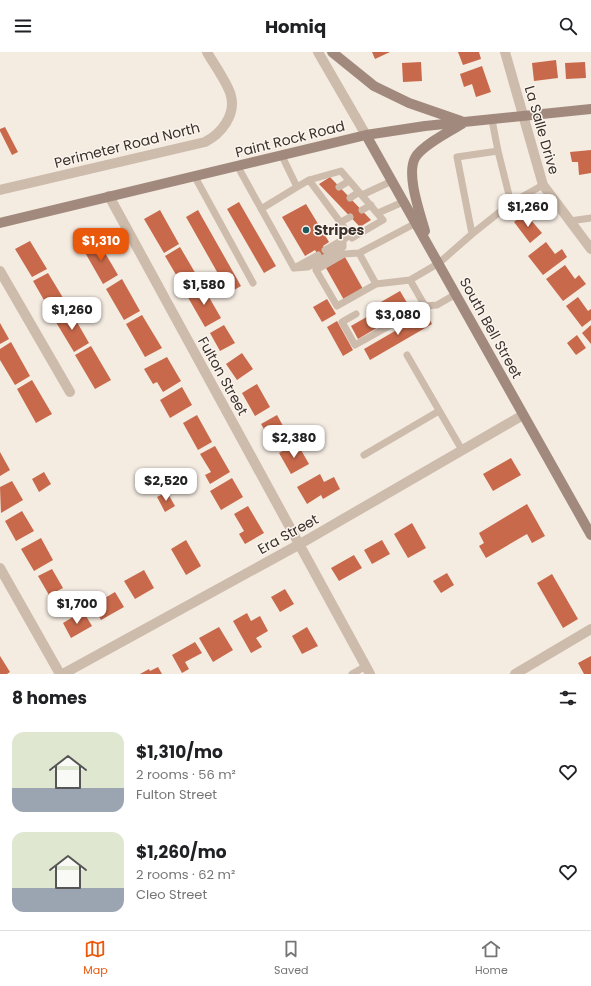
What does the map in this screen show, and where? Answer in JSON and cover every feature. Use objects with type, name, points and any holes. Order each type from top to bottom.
[{"type":"main road","points":[[332,52],[374,86],[409,103],[465,122]]},
{"type":"main road","name":"Paint Rock Road","points":[[0,223],[366,135],[465,122],[591,110]]},
{"type":"main road","points":[[428,244],[412,175],[414,158],[429,144],[465,122]]},
{"type":"main road","name":"South Bell Street","points":[[366,135],[591,535]]},
{"type":"street","name":"Perimeter Road North","points":[[0,190],[205,142],[214,138],[225,125],[231,108],[231,96],[207,52]]},
{"type":"street","points":[[318,52],[366,135]]},
{"type":"street","name":"La Salle Drive","points":[[505,52],[543,185],[591,249]]},
{"type":"street","name":"Fulton Street","points":[[109,196],[368,670]]},
{"type":"street","points":[[0,271],[70,392]]},
{"type":"street","name":"Era Street","points":[[63,674],[300,544],[523,415]]},
{"type":"street","points":[[0,568],[60,674]]},
{"type":"street","points":[[515,674],[591,629]]},
{"type":"lane","points":[[492,120],[511,203]]},
{"type":"lane","points":[[472,234],[457,157],[498,151]]},
{"type":"lane","points":[[282,156],[297,187]]},
{"type":"lane","points":[[238,167],[294,268]]},
{"type":"lane","points":[[261,209],[309,180],[341,171],[383,220],[352,238],[332,210],[325,195],[309,180]]},
{"type":"lane","points":[[195,177],[253,283]]},
{"type":"lane","points":[[339,187],[350,181]]},
{"type":"lane","points":[[350,198],[392,181]]},
{"type":"lane","points":[[416,223],[359,253],[344,254],[316,270],[337,306],[376,284],[410,280],[439,263],[511,203],[543,185]]},
{"type":"lane","points":[[378,213],[403,202]]},
{"type":"lane","points":[[332,210],[339,205]]},
{"type":"lane","points":[[362,210],[371,205]]},
{"type":"lane","points":[[341,222],[350,217]]},
{"type":"lane","points":[[570,221],[591,218]]},
{"type":"lane","points":[[325,250],[351,235]]},
{"type":"lane","points":[[294,268],[308,267],[343,247],[343,240]]},
{"type":"lane","points":[[359,253],[376,284]]},
{"type":"lane","points":[[294,268],[318,255]]},
{"type":"lane","points":[[410,280],[425,306]]},
{"type":"lane","points":[[356,314],[342,322],[355,345],[425,306],[437,305],[456,294]]},
{"type":"lane","points":[[406,355],[462,450]]},
{"type":"lane","points":[[364,455],[439,411]]},
{"type":"lane","points":[[352,674],[368,670]]},
{"type":"building","points":[[372,52],[390,52],[375,59]]},
{"type":"building","points":[[458,52],[479,52],[481,59],[463,65]]},
{"type":"building","points":[[556,60],[558,78],[534,81],[532,63]]},
{"type":"building","points":[[421,62],[422,81],[403,82],[402,63]]},
{"type":"building","points":[[585,62],[586,78],[566,79],[565,63]]},
{"type":"building","points":[[482,66],[491,92],[476,97],[472,84],[464,87],[460,74]]},
{"type":"building","points":[[5,127],[18,152],[12,155],[0,131],[0,129]]},
{"type":"building","points":[[591,150],[591,173],[579,175],[578,162],[572,162],[570,152]]},
{"type":"building","name":"Stripes","points":[[330,177],[371,220],[360,227],[319,184]]},
{"type":"building","points":[[239,202],[276,266],[264,273],[227,209]]},
{"type":"building","name":"Stripes","points":[[306,204],[329,242],[323,246],[327,253],[319,257],[315,250],[305,256],[282,217]]},
{"type":"building","points":[[160,210],[179,244],[164,253],[144,219]]},
{"type":"building","points":[[198,210],[241,286],[229,293],[186,217]]},
{"type":"building","points":[[525,213],[542,233],[530,243],[514,222]]},
{"type":"building","points":[[30,241],[47,269],[32,277],[15,249]]},
{"type":"building","points":[[98,241],[118,275],[103,284],[83,249]]},
{"type":"building","points":[[546,242],[555,254],[562,249],[567,257],[543,275],[528,256]]},
{"type":"building","points":[[180,247],[200,281],[185,290],[165,256]]},
{"type":"building","points":[[345,257],[363,289],[344,300],[326,268]]},
{"type":"building","points":[[565,265],[575,279],[579,275],[586,284],[563,301],[546,279]]},
{"type":"building","points":[[48,273],[68,306],[52,314],[33,281]]},
{"type":"building","points":[[122,279],[140,311],[124,320],[106,289]]},
{"type":"building","points":[[202,285],[221,318],[205,327],[186,294]]},
{"type":"building","points":[[400,291],[409,306],[383,321],[385,323],[358,339],[351,326],[377,311],[374,306]]},
{"type":"building","points":[[578,297],[588,311],[591,309],[591,320],[582,327],[566,306]]},
{"type":"building","points":[[327,299],[336,314],[322,322],[313,307]]},
{"type":"building","points":[[70,310],[89,343],[74,352],[54,319]]},
{"type":"building","points":[[426,313],[432,324],[370,360],[364,349]]},
{"type":"building","points":[[142,315],[162,348],[145,357],[126,324]]},
{"type":"building","points":[[337,321],[353,350],[343,356],[327,327]]},
{"type":"building","points":[[0,323],[9,339],[0,344]]},
{"type":"building","points":[[224,325],[235,343],[220,351],[210,333]]},
{"type":"building","points":[[591,325],[591,344],[582,333]]},
{"type":"building","points":[[577,335],[586,348],[576,355],[567,343]]},
{"type":"building","points":[[11,342],[30,376],[15,385],[0,360],[0,349]]},
{"type":"building","points":[[91,346],[111,380],[95,389],[75,355]]},
{"type":"building","points":[[242,353],[253,369],[237,380],[226,364]]},
{"type":"building","points":[[167,357],[181,381],[163,392],[157,382],[153,384],[144,369]]},
{"type":"building","points":[[32,380],[52,414],[36,423],[17,389]]},
{"type":"building","points":[[257,384],[270,407],[255,416],[242,393]]},
{"type":"building","points":[[182,387],[192,405],[170,418],[160,400]]},
{"type":"building","points":[[197,415],[212,442],[198,450],[183,423]]},
{"type":"building","points":[[277,415],[287,433],[278,438],[275,433],[269,437],[261,424]]},
{"type":"building","points":[[294,445],[298,452],[301,450],[309,464],[291,474],[279,453]]},
{"type":"building","points":[[215,446],[230,472],[210,484],[205,475],[211,472],[200,454]]},
{"type":"building","points":[[0,452],[10,470],[0,476]]},
{"type":"building","points":[[511,458],[521,475],[493,491],[483,474]]},
{"type":"building","points":[[44,472],[51,484],[39,492],[32,479]]},
{"type":"building","points":[[320,474],[324,482],[334,477],[340,489],[323,499],[321,495],[307,504],[297,487]]},
{"type":"building","points":[[232,478],[243,497],[221,510],[210,491]]},
{"type":"building","points":[[12,481],[23,500],[1,513],[0,487]]},
{"type":"building","points":[[167,492],[175,506],[165,512],[157,497]]},
{"type":"building","points":[[527,504],[545,536],[532,543],[527,534],[486,558],[479,546],[484,543],[479,533]]},
{"type":"building","points":[[248,506],[264,533],[245,544],[239,534],[244,531],[234,514]]},
{"type":"building","points":[[22,511],[34,531],[16,541],[5,521]]},
{"type":"building","points":[[412,523],[426,548],[408,558],[394,534]]},
{"type":"building","points":[[41,538],[53,560],[34,571],[21,549]]},
{"type":"building","points":[[186,540],[201,566],[186,575],[171,549]]},
{"type":"building","points":[[382,540],[390,554],[372,564],[364,550]]},
{"type":"building","points":[[354,555],[362,568],[339,581],[331,568]]},
{"type":"building","points":[[52,569],[63,588],[49,595],[38,576]]},
{"type":"building","points":[[144,570],[154,588],[135,599],[124,581]]},
{"type":"building","points":[[447,573],[454,585],[441,593],[433,581]]},
{"type":"building","points":[[552,574],[578,619],[563,628],[537,583]]},
{"type":"building","points":[[285,589],[294,604],[280,612],[271,597]]},
{"type":"building","points":[[115,592],[124,607],[101,620],[93,605]]},
{"type":"building","points":[[83,611],[92,626],[71,638],[63,623]]},
{"type":"building","points":[[247,613],[251,621],[260,616],[268,631],[256,638],[262,647],[251,653],[233,621]]},
{"type":"building","points":[[219,627],[233,650],[213,662],[199,638]]},
{"type":"building","points":[[307,627],[318,646],[302,654],[292,636]]},
{"type":"building","points":[[195,642],[202,653],[185,662],[189,669],[182,673],[172,655]]},
{"type":"building","points":[[0,656],[10,672],[7,674],[0,674]]},
{"type":"building","points":[[591,656],[591,674],[584,674],[578,663]]},
{"type":"building","points":[[158,667],[162,674],[140,674],[149,669],[150,671]]},
{"type":"place","name":"Stripes","points":[[306,230]]}]
